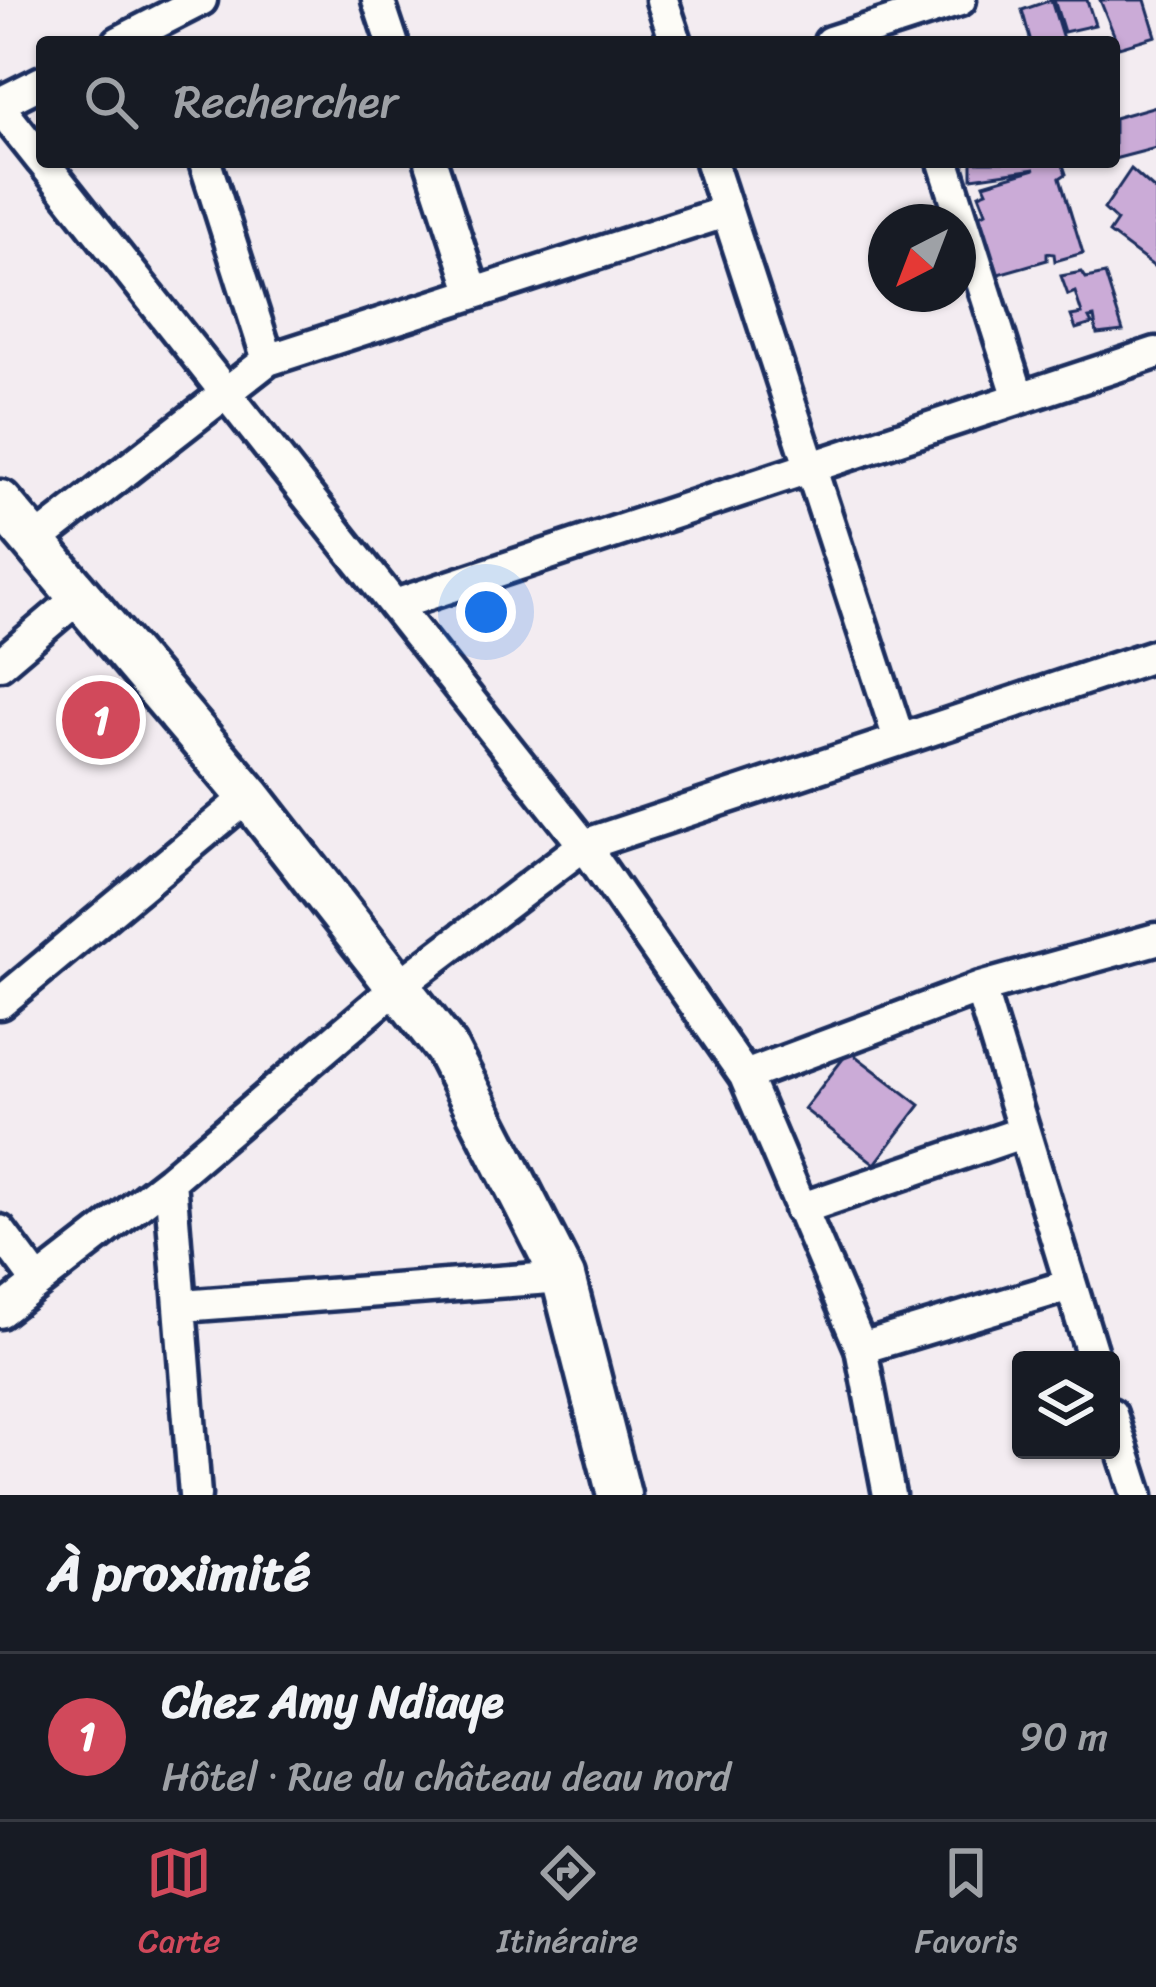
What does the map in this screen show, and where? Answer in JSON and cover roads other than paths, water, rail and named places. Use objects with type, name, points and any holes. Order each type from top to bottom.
[{"type":"main road","points":[[0,502],[249,796],[446,1048],[563,1277],[619,1495]]},
{"type":"street","points":[[164,32],[200,0]]},
{"type":"street","points":[[379,0],[390,36]]},
{"type":"street","points":[[662,0],[674,36]]},
{"type":"street","points":[[849,36],[960,0]]},
{"type":"street","points":[[36,85],[0,105],[36,152]]},
{"type":"street","points":[[49,168],[584,845],[745,1076],[861,1348],[889,1495]]},
{"type":"street","points":[[207,168],[268,360]]},
{"type":"street","points":[[433,168],[473,291]]},
{"type":"street","points":[[713,168],[899,739]]},
{"type":"street","points":[[946,168],[1018,394]]},
{"type":"street","points":[[33,543],[268,360],[725,212]]},
{"type":"street","points":[[394,605],[812,469],[1018,394],[1156,353]]},
{"type":"street","points":[[0,664],[80,597]]},
{"type":"street","points":[[0,1312],[170,1180],[396,988],[584,845],[1156,655]]},
{"type":"street","points":[[0,1003],[249,796]]},
{"type":"street","points":[[745,1076],[980,988],[1156,940]]},
{"type":"street","points":[[980,988],[1091,1351]]},
{"type":"street","points":[[800,1209],[1021,1133]]},
{"type":"street","points":[[170,1180],[195,1495]]},
{"type":"street","points":[[0,1232],[38,1281]]},
{"type":"street","points":[[182,1306],[563,1277]]},
{"type":"street","points":[[861,1348],[1070,1285]]},
{"type":"street","points":[[1120,1442],[1137,1495]]},
{"type":"place","name":"Chez Amy Ndiaye","points":[[101,720]]}]
